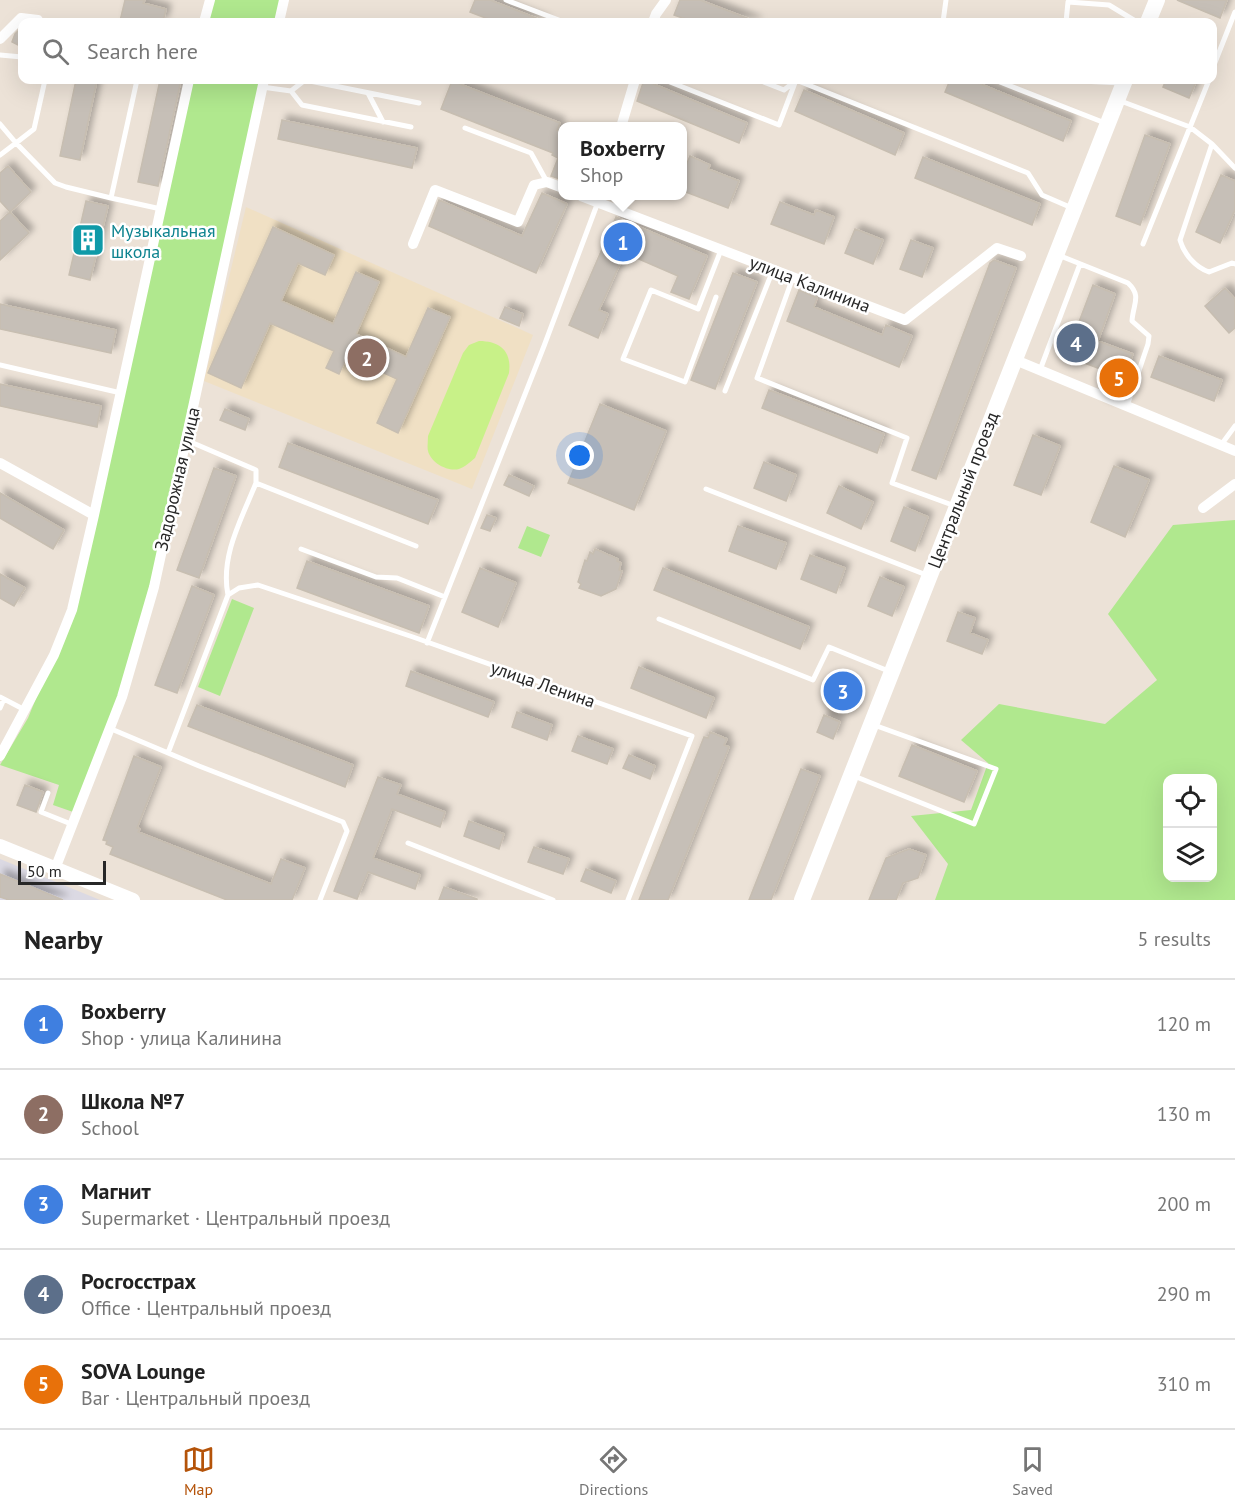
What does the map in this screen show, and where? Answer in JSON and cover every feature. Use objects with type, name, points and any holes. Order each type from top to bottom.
[{"type":"main road","points":[[1150,18],[1157,0]]},
{"type":"main road","name":"Центральный проезд","points":[[802,900],[853,776],[1013,359],[1123,84]]},
{"type":"street","points":[[205,18],[210,0]]},
{"type":"street","points":[[280,18],[284,0]]},
{"type":"street","points":[[654,18],[666,0]]},
{"type":"street","points":[[0,39],[18,21]]},
{"type":"street","points":[[0,756],[54,655],[72,610],[188,84]]},
{"type":"street","name":"Задорожная улица","points":[[56,868],[71,824],[122,697],[154,587],[263,84]]},
{"type":"street","points":[[622,122],[634,84]]},
{"type":"street","points":[[413,244],[435,190],[518,222],[534,185],[547,182],[558,186]]},
{"type":"street","name":"улица Калинина","points":[[601,200],[721,250],[905,320],[997,248],[1021,256]]},
{"type":"street","points":[[1013,359],[1235,451]]},
{"type":"street","points":[[0,463],[94,515]]},
{"type":"street","points":[[1203,508],[1235,484]]},
{"type":"street","points":[[0,846],[133,900]]},
{"type":"lane","points":[[506,0],[553,18]]},
{"type":"lane","points":[[944,18],[946,0]]},
{"type":"lane","points":[[1066,18],[1068,2],[1109,5],[1130,18]]},
{"type":"lane","points":[[1217,57],[1235,12]]},
{"type":"lane","points":[[0,55],[18,57]]},
{"type":"lane","points":[[0,156],[34,129],[44,84]]},
{"type":"lane","points":[[111,198],[136,84]]},
{"type":"lane","points":[[266,84],[291,91],[302,105],[411,128]]},
{"type":"lane","points":[[291,91],[300,84]]},
{"type":"lane","points":[[324,84],[419,103]]},
{"type":"lane","points":[[675,84],[779,125],[794,84]]},
{"type":"lane","points":[[769,84],[784,90],[791,84]]},
{"type":"lane","points":[[806,84],[1028,173],[1042,195],[1074,209]]},
{"type":"lane","points":[[1005,84],[1107,124]]},
{"type":"lane","points":[[1143,244],[1207,84]]},
{"type":"lane","points":[[368,93],[383,122]]},
{"type":"lane","points":[[1117,100],[1190,127],[1212,144],[1235,168]]},
{"type":"lane","points":[[0,123],[15,143],[55,183],[66,188],[160,209]]},
{"type":"lane","points":[[465,129],[531,153],[547,182]]},
{"type":"lane","points":[[1212,144],[1180,240],[1183,250],[1200,269],[1209,272],[1232,263],[1235,264]]},
{"type":"lane","points":[[427,643],[544,346],[599,200]]},
{"type":"lane","points":[[716,297],[685,382],[623,359],[651,290],[698,309],[721,250]]},
{"type":"lane","points":[[1056,254],[1128,283],[1136,291],[1137,296],[1131,321],[1149,336],[1127,406]]},
{"type":"lane","points":[[1040,370],[1080,264]]},
{"type":"lane","points":[[725,392],[773,270]]},
{"type":"lane","points":[[793,277],[758,378],[907,438],[892,483],[956,507]]},
{"type":"lane","points":[[0,365],[121,393]]},
{"type":"lane","points":[[1221,445],[1235,426]]},
{"type":"lane","points":[[168,753],[228,596],[227,557],[256,483],[256,470],[186,440]]},
{"type":"lane","points":[[256,483],[416,546]]},
{"type":"lane","points":[[706,489],[930,577]]},
{"type":"lane","points":[[301,549],[376,577],[397,578],[445,597]]},
{"type":"lane","name":"улица Ленина","points":[[228,596],[239,588],[258,585],[692,736],[628,900]]},
{"type":"lane","points":[[659,619],[813,680],[829,647],[892,672]]},
{"type":"lane","points":[[0,708],[2,698],[25,710]]},
{"type":"lane","points":[[853,776],[974,824],[996,769],[872,724]]},
{"type":"lane","points":[[109,728],[343,822],[347,831],[320,900]]},
{"type":"lane","points":[[48,793],[41,812],[71,824]]},
{"type":"lane","points":[[408,843],[553,900]]},
{"type":"shaded area","points":[[246,207],[533,335],[472,489],[204,381]]},
{"type":"shaded area","points":[[0,859],[100,900],[0,900]]},
{"type":"green space","points":[[213,0],[285,0],[281,18],[206,18]]},
{"type":"green space","points":[[188,84],[266,84],[157,570],[122,697],[76,813],[53,805],[59,785],[0,765],[28,718],[72,610]]},
{"type":"green space","points":[[479,341],[499,345],[503,349],[509,359],[509,373],[475,458],[461,468],[450,469],[440,466],[430,455],[428,436],[463,353],[469,345]]},
{"type":"green space","points":[[1235,520],[1235,900],[935,900],[948,864],[911,816],[971,810],[988,763],[961,740],[999,704],[1105,724],[1157,680],[1108,614],[1173,525]]},
{"type":"green space","points":[[527,526],[550,535],[541,557],[518,548]]},
{"type":"green space","points":[[232,599],[254,608],[220,696],[198,687]]},
{"type":"building","points":[[125,0],[145,0],[143,3],[166,9],[164,18],[121,18]]},
{"type":"building","points":[[475,0],[490,0],[536,18],[486,18],[470,12]]},
{"type":"building","points":[[680,0],[700,0],[747,18],[683,18],[674,15]]},
{"type":"building","points":[[1177,0],[1227,0],[1220,18]]},
{"type":"building","points":[[18,31],[18,45],[12,42]]},
{"type":"building","points":[[75,84],[96,84],[80,160],[60,156]]},
{"type":"building","points":[[159,84],[180,84],[158,186],[138,182]]},
{"type":"building","points":[[451,84],[460,84],[558,122],[558,158],[552,155],[553,153],[441,109]]},
{"type":"building","points":[[643,84],[654,84],[747,123],[739,143],[637,101]]},
{"type":"building","points":[[948,84],[981,84],[1071,121],[1063,141],[945,92]]},
{"type":"building","points":[[1164,84],[1195,84],[1189,98],[1163,87]]},
{"type":"building","points":[[804,90],[904,133],[895,155],[795,111]]},
{"type":"building","points":[[282,120],[417,148],[412,168],[278,139]]},
{"type":"building","points":[[1145,135],[1170,144],[1140,225],[1116,216]]},
{"type":"building","points":[[690,156],[710,165],[708,169],[739,181],[728,208],[687,193],[687,163]]},
{"type":"building","points":[[923,157],[1040,204],[1032,225],[915,178]]},
{"type":"building","points":[[558,158],[558,178],[551,176]]},
{"type":"building","points":[[8,166],[31,192],[10,212],[0,201],[0,173]]},
{"type":"building","points":[[1221,175],[1235,181],[1235,210],[1220,243],[1196,232]]},
{"type":"building","points":[[542,193],[567,204],[536,273],[429,226],[439,200],[522,236]]},
{"type":"building","name":"Музыкальная школа","points":[[86,201],[108,206],[90,280],[69,275]]},
{"type":"building","points":[[780,202],[814,215],[816,210],[834,217],[824,244],[771,224]]},
{"type":"building","points":[[10,212],[29,233],[0,260],[0,221]]},
{"type":"building","points":[[616,217],[707,256],[689,299],[671,292],[678,276],[625,253],[599,310],[608,314],[598,338],[569,325]]},
{"type":"building","points":[[273,227],[334,255],[325,275],[298,263],[281,301],[333,324],[356,272],[379,282],[356,334],[406,357],[428,308],[450,317],[398,433],[377,423],[397,379],[347,356],[339,374],[326,368],[334,351],[270,323],[241,388],[208,373]]},
{"type":"building","points":[[855,229],[883,240],[873,264],[845,253]]},
{"type":"building","points":[[911,240],[933,248],[922,277],[900,269]]},
{"type":"building","points":[[994,260],[1016,268],[936,479],[912,470],[990,263]]},
{"type":"building","points":[[733,273],[757,282],[715,389],[691,380]]},
{"type":"building","points":[[1093,285],[1115,294],[1098,341],[1133,354],[1124,378],[1066,356]]},
{"type":"building","points":[[1225,288],[1235,299],[1235,328],[1229,333],[1205,306]]},
{"type":"building","points":[[799,290],[817,298],[814,307],[882,335],[886,325],[912,336],[899,367],[787,321]]},
{"type":"building","points":[[0,304],[116,330],[111,353],[0,329]]},
{"type":"building","points":[[505,307],[523,314],[519,326],[500,318]]},
{"type":"building","points":[[1159,356],[1222,380],[1214,401],[1151,377]]},
{"type":"building","points":[[0,384],[101,406],[97,427],[0,406]]},
{"type":"building","points":[[769,390],[884,434],[877,453],[762,408]]},
{"type":"building","points":[[600,404],[666,431],[634,510],[568,483]]},
{"type":"building","points":[[225,409],[249,419],[245,430],[220,420]]},
{"type":"building","points":[[1033,435],[1060,446],[1041,495],[1014,485]]},
{"type":"building","points":[[288,443],[438,500],[428,524],[279,467]]},
{"type":"building","points":[[764,462],[796,475],[786,501],[754,488]]},
{"type":"building","points":[[1114,466],[1149,480],[1125,537],[1091,522]]},
{"type":"building","points":[[214,468],[236,476],[199,578],[177,570]]},
{"type":"building","points":[[509,475],[534,486],[529,496],[504,485]]},
{"type":"building","points":[[839,486],[873,502],[861,529],[827,513]]},
{"type":"building","points":[[0,493],[64,530],[53,549],[0,518]]},
{"type":"building","points":[[904,507],[928,517],[915,551],[891,541]]},
{"type":"building","points":[[487,515],[496,518],[490,531],[481,528]]},
{"type":"building","points":[[738,526],[786,543],[776,569],[729,551]]},
{"type":"building","points":[[595,549],[618,559],[617,561],[621,563],[619,570],[622,571],[616,589],[601,596],[579,588],[581,584],[578,582],[585,560],[587,561],[590,552],[593,554]]},
{"type":"building","points":[[810,555],[845,568],[836,593],[801,579]]},
{"type":"building","points":[[307,561],[429,606],[419,633],[297,588]]},
{"type":"building","points":[[480,568],[516,583],[498,627],[462,612]]},
{"type":"building","points":[[663,568],[809,627],[800,649],[654,590]]},
{"type":"building","points":[[0,574],[25,588],[14,606],[0,598]]},
{"type":"building","points":[[880,577],[904,587],[892,616],[868,606]]},
{"type":"building","points":[[192,586],[214,595],[177,693],[155,685]]},
{"type":"building","points":[[958,612],[975,618],[970,633],[988,640],[982,654],[947,641]]},
{"type":"building","points":[[639,667],[714,698],[706,718],[631,688]]},
{"type":"building","points":[[411,671],[494,702],[488,717],[406,686]]},
{"type":"building","points":[[197,705],[353,765],[345,787],[188,726]]},
{"type":"building","points":[[517,712],[552,725],[547,740],[512,727]]},
{"type":"building","points":[[824,715],[840,722],[833,739],[817,732]]},
{"type":"building","points":[[710,732],[727,739],[724,745],[729,747],[668,900],[639,900],[704,737],[708,738]]},
{"type":"building","points":[[578,736],[613,749],[607,764],[572,751]]},
{"type":"building","points":[[912,745],[977,771],[964,802],[899,776]]},
{"type":"building","points":[[629,755],[655,766],[650,779],[623,768]]},
{"type":"building","points":[[134,756],[161,767],[137,828],[140,829],[138,832],[271,884],[281,859],[305,868],[292,900],[227,900],[110,854],[113,847],[103,840]]},
{"type":"building","points":[[801,769],[820,776],[771,900],[749,900]]},
{"type":"building","points":[[378,777],[401,785],[397,794],[445,812],[440,827],[392,809],[373,858],[420,875],[415,889],[368,872],[357,899],[334,891]]},
{"type":"building","points":[[25,785],[43,792],[36,812],[17,805]]},
{"type":"building","points":[[469,821],[504,834],[499,849],[464,836]]},
{"type":"building","points":[[534,847],[569,859],[563,874],[528,862]]},
{"type":"building","points":[[909,849],[926,855],[918,878],[903,883],[896,900],[869,900],[886,858]]},
{"type":"building","points":[[586,869],[616,881],[611,893],[581,881]]},
{"type":"building","points":[[0,874],[63,900],[9,900],[0,897]]},
{"type":"building","points":[[444,887],[477,899],[477,900],[439,900]]},
{"type":"place","name":"Музыкальная школа","points":[[88,240]]},
{"type":"place","name":"Boxberry","points":[[623,242]]},
{"type":"place","name":"Росгосстрах","points":[[1076,343]]},
{"type":"place","name":"Школа №7","points":[[367,358]]},
{"type":"place","name":"SOVA Lounge","points":[[1119,378]]},
{"type":"place","name":"Магнит","points":[[843,691]]}]
